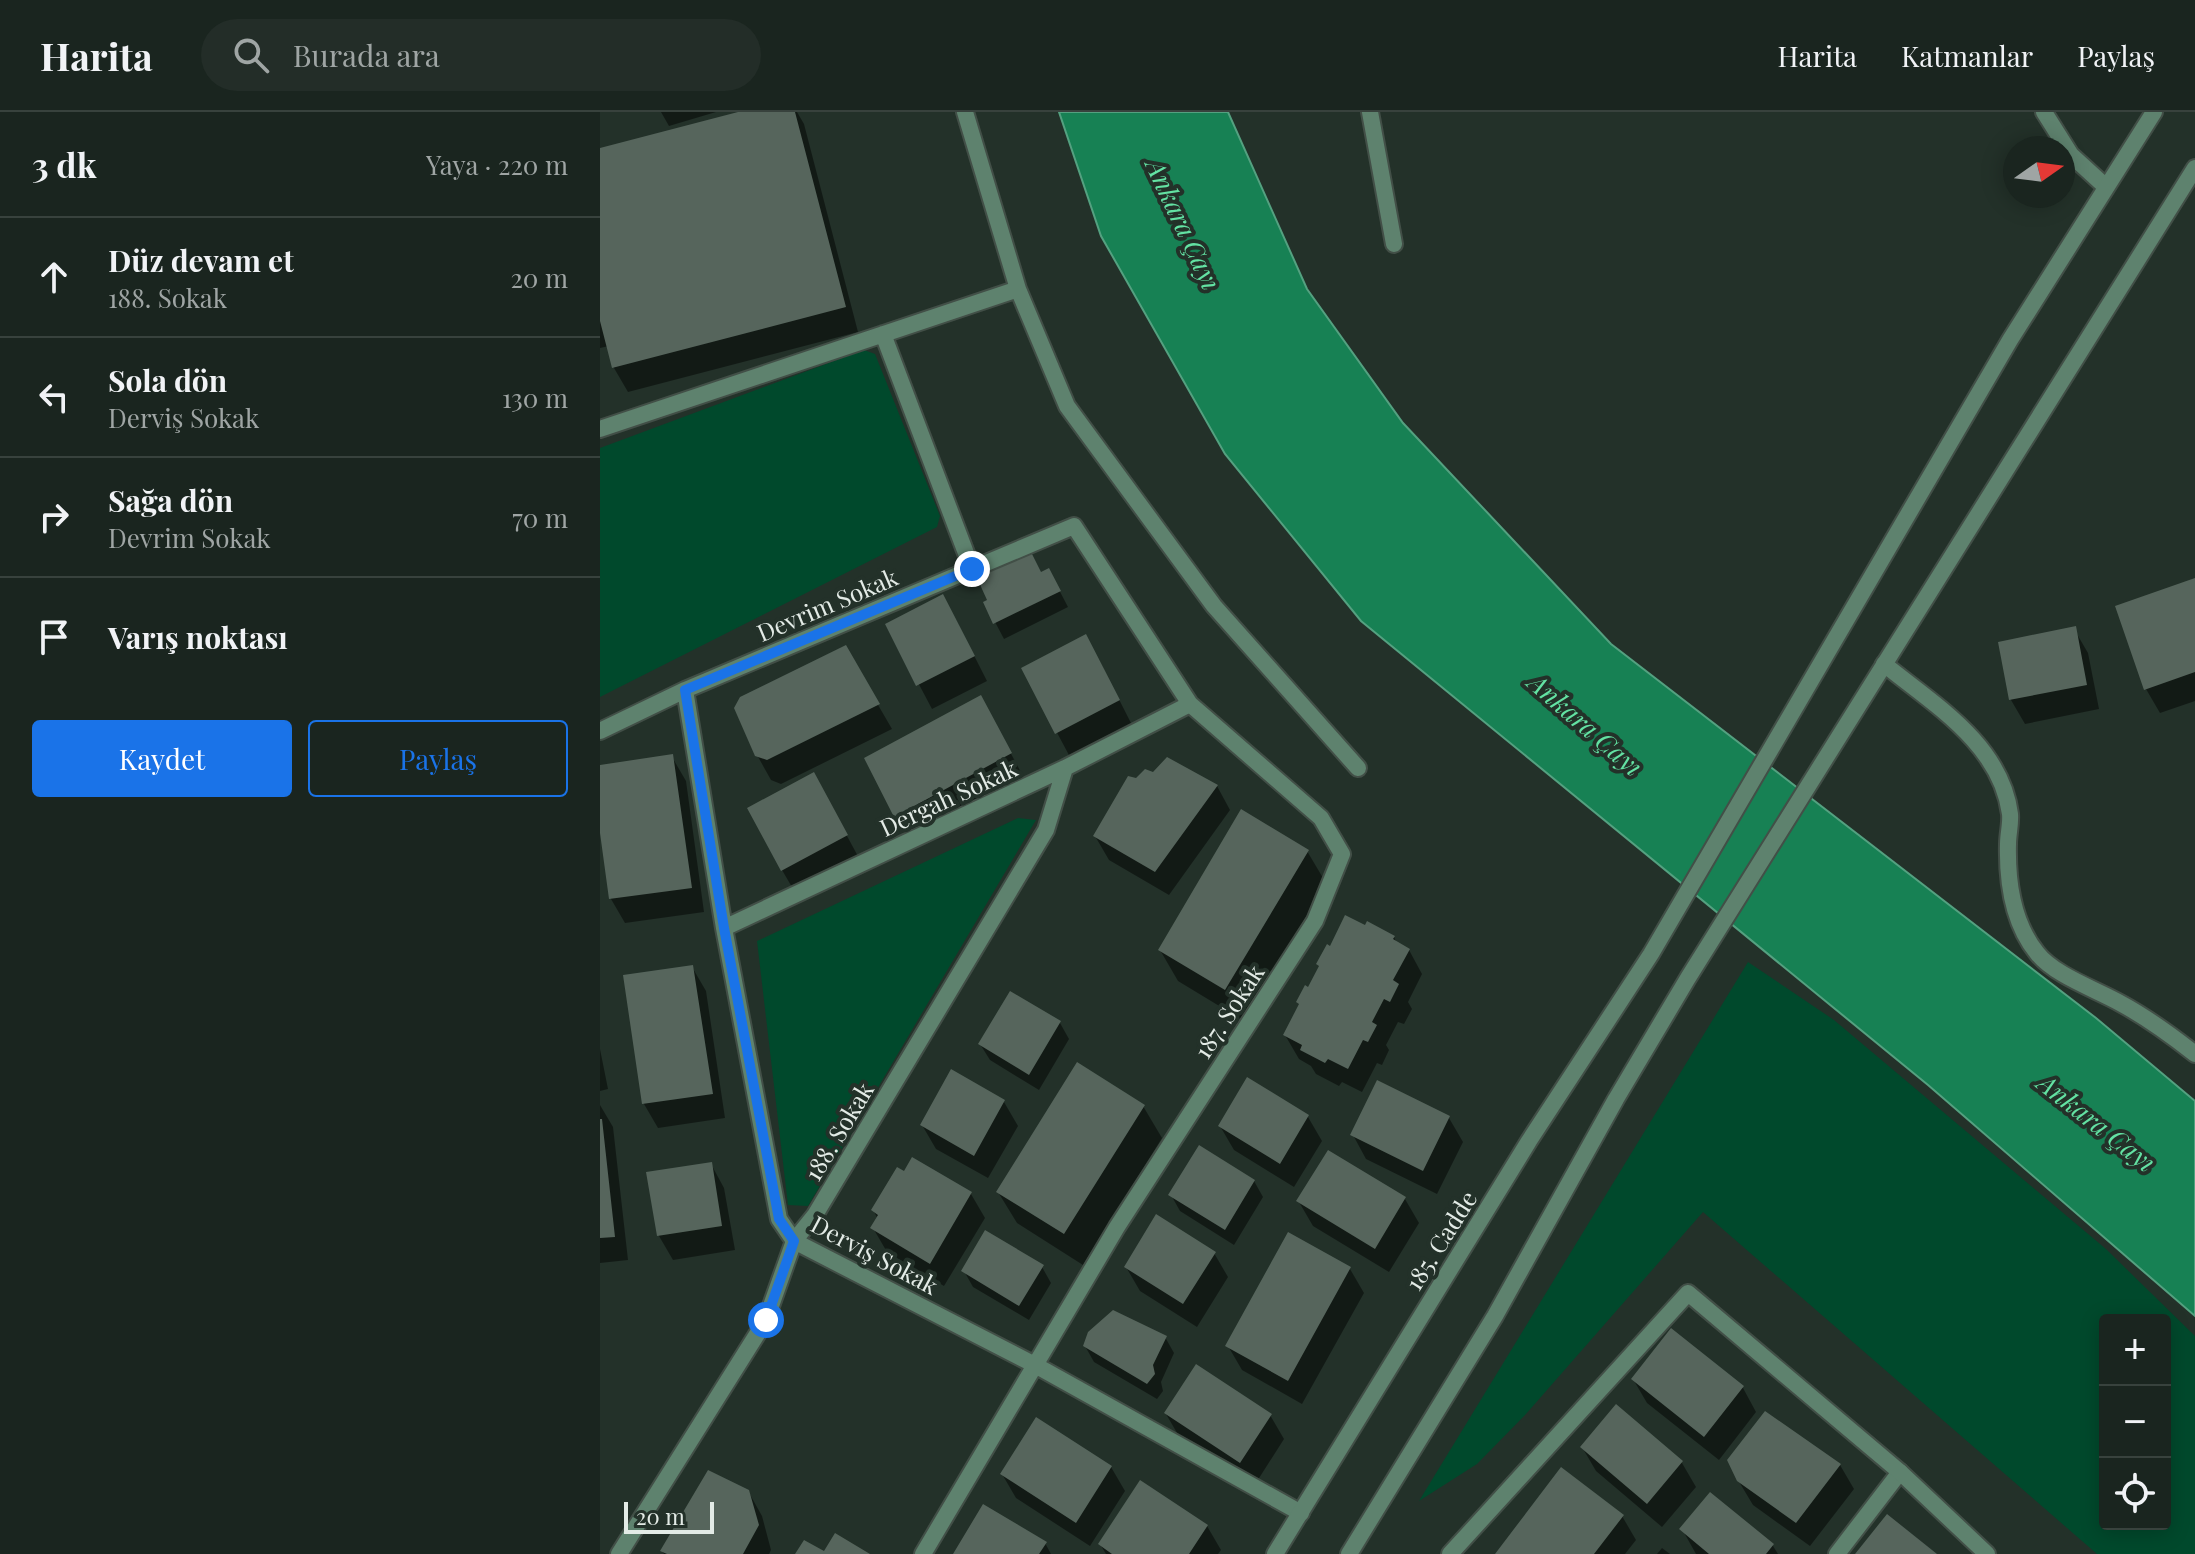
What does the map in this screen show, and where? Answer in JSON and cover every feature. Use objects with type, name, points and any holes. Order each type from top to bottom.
[{"type":"street","points":[[965,112],[1018,289],[1067,406],[1214,606],[1358,768]]},
{"type":"street","points":[[1370,112],[1394,244]]},
{"type":"street","points":[[2044,112],[2071,155],[2106,187]]},
{"type":"street","name":"185. Cadde","points":[[1275,1554],[1529,1141],[1651,954],[2010,340],[2154,112]]},
{"type":"street","points":[[1349,1554],[1495,1316],[1616,1099],[1688,978],[2195,168]]},
{"type":"street","points":[[600,429],[1018,289]]},
{"type":"street","points":[[883,334],[972,569]]},
{"type":"street","name":"Devrim Sokak","points":[[600,731],[685,690],[1074,526]]},
{"type":"street","name":"187. Sokak","points":[[923,1554],[1117,1227],[1315,921],[1342,854],[1321,818],[1190,704],[1074,526]]},
{"type":"street","points":[[1884,664],[1969,733],[1995,772],[2010,815],[2008,857],[2014,906],[2020,925],[2038,955],[2050,967],[2124,1005],[2195,1054]]},
{"type":"street","name":"Derviş Sokak","points":[[685,690],[724,928],[779,1219],[794,1241],[1035,1365],[1301,1513]]},
{"type":"street","name":"Dergah Sokak","points":[[724,928],[1065,768],[1190,704]]},
{"type":"street","name":"188. Sokak","points":[[619,1554],[766,1320],[794,1241],[815,1215],[1046,830],[1065,768]]},
{"type":"street","points":[[1450,1554],[1688,1293],[1900,1472],[1987,1554]]},
{"type":"street","points":[[1837,1554],[1900,1472]]},
{"type":"shaded area","points":[[864,350],[875,354],[940,516],[937,527],[600,697],[600,448]]},
{"type":"shaded area","points":[[1018,818],[1036,820],[808,1206],[788,1205],[757,941]]},
{"type":"shaded area","points":[[1748,962],[1834,1020],[2106,1249],[2195,1336],[2195,1554],[2097,1554],[1703,1212],[1526,1414],[1477,1464],[1419,1501]]},
{"type":"water","name":"Ankara Çayı","points":[[1059,112],[1228,112],[1307,289],[1403,423],[1611,644],[2096,1018],[2195,1101],[2195,1316],[1928,1085],[1361,621],[1225,454],[1101,236]]},
{"type":"building","points":[[738,112],[795,112],[846,307],[612,368],[600,321],[600,148]]},
{"type":"building","points":[[1031,552],[1041,572],[1049,568],[1061,591],[993,624],[977,578]]},
{"type":"building","points":[[2195,578],[2195,672],[2144,690],[2115,606]]},
{"type":"building","points":[[943,594],[975,656],[916,686],[885,624]]},
{"type":"building","points":[[2076,626],[2087,685],[2009,700],[1998,642]]},
{"type":"building","points":[[1086,634],[1120,700],[1055,734],[1021,668]]},
{"type":"building","points":[[846,645],[880,704],[767,760],[755,756],[734,708],[740,697]]},
{"type":"building","points":[[981,695],[1012,753],[894,817],[864,758]]},
{"type":"building","points":[[673,754],[692,888],[609,899],[600,833],[600,765]]},
{"type":"building","points":[[1167,757],[1218,785],[1155,872],[1093,836],[1128,776],[1136,778],[1145,769],[1153,772]]},
{"type":"building","points":[[814,772],[848,835],[781,871],[747,808]]},
{"type":"building","points":[[1241,809],[1309,850],[1225,990],[1158,950]]},
{"type":"building","points":[[1345,915],[1365,925],[1367,921],[1395,936],[1393,939],[1410,949],[1393,980],[1399,984],[1390,1002],[1384,999],[1372,1022],[1377,1025],[1368,1042],[1363,1040],[1348,1069],[1328,1059],[1325,1063],[1300,1050],[1302,1045],[1283,1035],[1299,1004],[1296,1002],[1305,985],[1308,987],[1319,966],[1316,964],[1327,944],[1330,946]]},
{"type":"building","points":[[693,965],[713,1094],[642,1104],[623,975]]},
{"type":"building","points":[[1010,991],[1061,1021],[1029,1075],[978,1044]]},
{"type":"building","points":[[1077,1062],[1145,1105],[1064,1234],[996,1192]]},
{"type":"building","points":[[951,1069],[1005,1100],[974,1156],[920,1125]]},
{"type":"building","points":[[1247,1077],[1309,1115],[1280,1164],[1218,1126]]},
{"type":"building","points":[[1377,1080],[1450,1116],[1423,1171],[1350,1135]]},
{"type":"building","points":[[600,1119],[615,1237],[600,1238]]},
{"type":"building","points":[[1199,1145],[1255,1180],[1225,1230],[1168,1195]]},
{"type":"building","points":[[1328,1150],[1406,1197],[1375,1249],[1296,1201]]},
{"type":"building","points":[[912,1157],[972,1192],[930,1264],[870,1228],[878,1215],[871,1210],[897,1167],[904,1171]]},
{"type":"building","points":[[712,1162],[722,1226],[657,1236],[646,1172]]},
{"type":"building","points":[[1156,1214],[1216,1252],[1183,1304],[1124,1267]]},
{"type":"building","points":[[985,1230],[1044,1265],[1019,1306],[961,1271]]},
{"type":"building","points":[[1288,1232],[1351,1267],[1288,1381],[1225,1346]]},
{"type":"building","points":[[1113,1310],[1167,1336],[1153,1365],[1155,1374],[1147,1384],[1083,1346],[1088,1332]]},
{"type":"building","points":[[1671,1328],[1744,1386],[1704,1437],[1631,1379]]},
{"type":"building","points":[[1196,1364],[1272,1414],[1240,1463],[1164,1413]]},
{"type":"building","points":[[1616,1404],[1683,1461],[1647,1504],[1580,1447]]},
{"type":"building","points":[[1765,1411],[1841,1464],[1796,1523],[1737,1481],[1727,1460]]},
{"type":"building","points":[[1036,1417],[1112,1466],[1076,1523],[1000,1474]]},
{"type":"building","points":[[1561,1467],[1624,1515],[1594,1554],[1495,1554]]},
{"type":"building","points":[[708,1470],[749,1490],[759,1525],[743,1554],[667,1554],[660,1551]]},
{"type":"building","points":[[1140,1480],[1208,1525],[1189,1554],[1112,1554],[1098,1544]]},
{"type":"building","points":[[1710,1492],[1774,1544],[1766,1554],[1709,1554],[1679,1529]]},
{"type":"building","points":[[983,1504],[1047,1542],[1039,1554],[953,1554]]},
{"type":"building","points":[[1887,1514],[1937,1554],[1855,1554]]},
{"type":"building","points":[[835,1533],[870,1554],[795,1554],[804,1540],[824,1551]]},
{"type":"route","points":[[766,1320],[794,1241],[779,1219],[724,928],[685,690],[972,569]]}]
